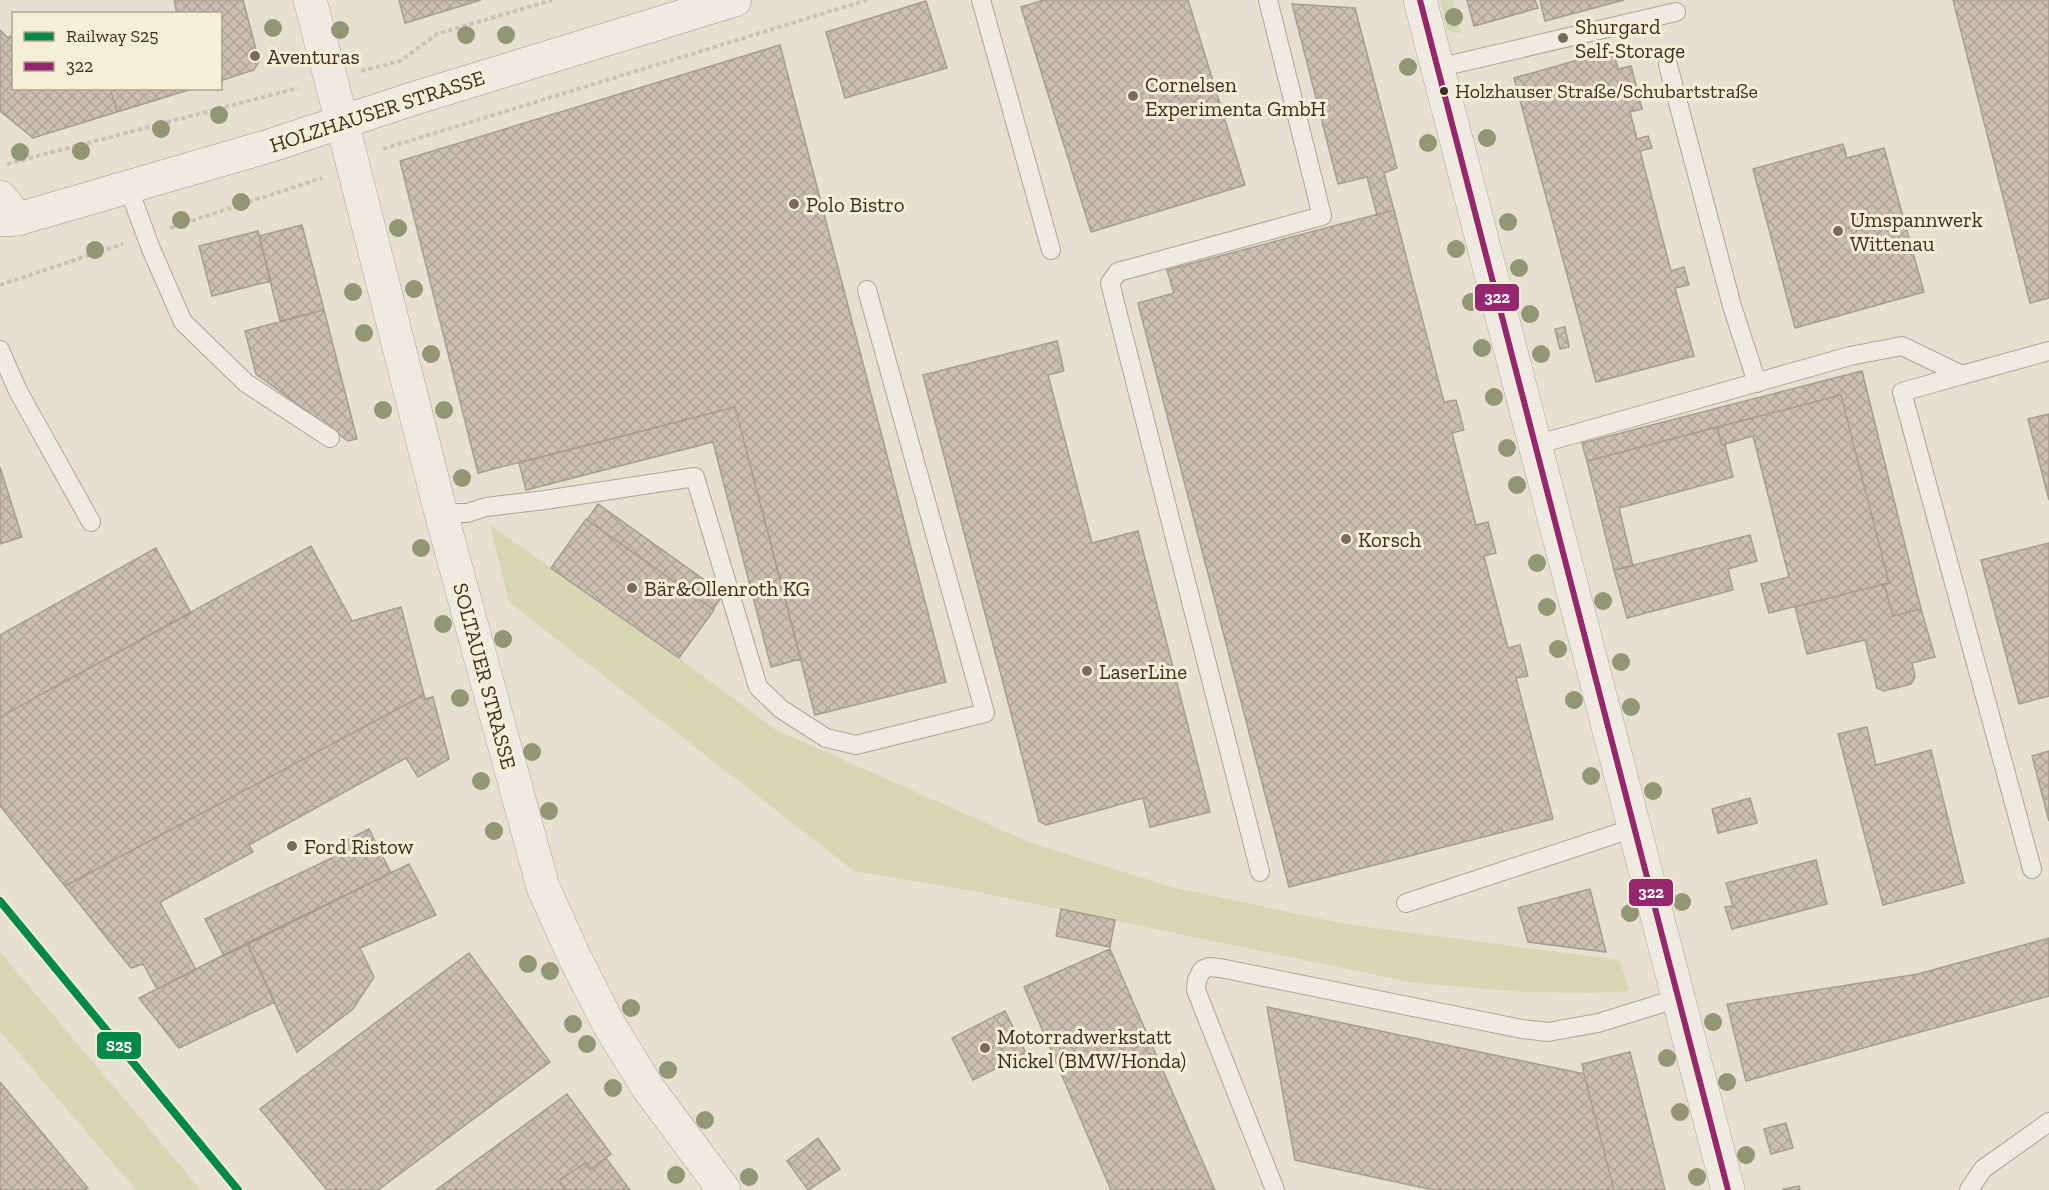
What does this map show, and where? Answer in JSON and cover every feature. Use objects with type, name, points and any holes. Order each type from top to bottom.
[{"type":"street","name":"SOLTAUER STRASSE","points":[[310,0],[441,513],[543,888],[608,1023],[648,1088],[724,1190]]},
{"type":"street","name":"HOLZHAUSER STRASSE","points":[[5,218],[128,187],[269,146],[735,0]]},
{"type":"street","points":[[1420,0],[1728,1190]]},
{"type":"lane","points":[[981,0],[1051,250]]},
{"type":"lane","points":[[1260,872],[1110,283],[1118,272],[1323,216],[1268,0]]},
{"type":"lane","points":[[1437,68],[1677,12]]},
{"type":"lane","points":[[1668,65],[1732,306],[1757,383]]},
{"type":"lane","points":[[128,187],[146,236],[183,322],[246,383],[330,438]]},
{"type":"lane","points":[[441,513],[467,513],[486,507],[695,477],[758,687],[781,709],[826,738],[856,745],[985,713],[867,290]]},
{"type":"lane","points":[[1535,445],[1850,356],[1902,346],[1962,375]]},
{"type":"lane","points":[[0,350],[18,391],[92,522]]},
{"type":"lane","points":[[2032,869],[1902,392],[2049,351]]},
{"type":"lane","points":[[1406,903],[1634,828]]},
{"type":"lane","points":[[1275,1190],[1196,990],[1197,980],[1202,970],[1209,967],[1220,968],[1522,1029],[1548,1032],[1598,1023],[1678,998]]},
{"type":"lane","points":[[1969,1190],[1983,1169],[2049,1122]]},
{"type":"path","points":[[359,71],[400,61],[437,34],[552,0]]},
{"type":"path","points":[[410,141],[867,0]]},
{"type":"path","points":[[0,166],[277,93]]},
{"type":"path","points":[[0,285],[301,186]]},
{"type":"green space","points":[[1440,0],[1453,0],[1461,34],[1447,30]]},
{"type":"green space","points":[[490,525],[679,658],[776,730],[1029,842],[1171,887],[1345,924],[1620,960],[1629,991],[1525,992],[1415,983],[973,891],[854,871],[509,602]]},
{"type":"green space","points":[[0,952],[201,1190],[136,1190],[0,1031]]},
{"type":"building","points":[[174,0],[243,0],[259,61],[254,70],[222,80],[222,12],[177,12]]},
{"type":"building","points":[[399,0],[481,0],[405,23]]},
{"type":"building","name":"Cornelsen Experimenta GmbH","points":[[1044,0],[1188,0],[1245,185],[1091,232],[1021,7]]},
{"type":"building","points":[[1467,0],[1535,0],[1538,8],[1474,26]]},
{"type":"building","points":[[1540,0],[1624,0],[1545,21]]},
{"type":"building","points":[[1953,0],[2049,0],[2049,298],[2030,303]]},
{"type":"building","points":[[926,1],[947,68],[845,98],[826,32]]},
{"type":"building","points":[[1292,4],[1355,8],[1397,168],[1384,173],[1394,210],[1377,215],[1367,177],[1338,184]]},
{"type":"building","points":[[0,30],[8,38],[12,38],[12,90],[111,90],[117,112],[33,138],[0,111]]},
{"type":"building","points":[[780,45],[946,682],[815,715],[735,407],[478,473],[400,161]]},
{"type":"building","points":[[1613,50],[1618,69],[1631,66],[1642,109],[1630,112],[1637,139],[1648,136],[1652,148],[1640,151],[1671,271],[1684,267],[1689,285],[1675,288],[1694,356],[1596,382],[1514,78]]},
{"type":"building","points":[[111,90],[188,90],[117,112]]},
{"type":"building","name":"Umspannwerk Wittenau","points":[[1843,144],[1847,158],[1884,148],[1924,292],[1795,328],[1753,169]]},
{"type":"building","name":"Korsch","points":[[1394,210],[1444,402],[1456,400],[1464,430],[1452,433],[1476,525],[1488,522],[1496,553],[1484,556],[1508,648],[1520,645],[1528,676],[1516,678],[1553,819],[1289,887],[1138,303],[1174,293],[1167,270]]},
{"type":"building","points":[[302,225],[324,310],[280,321],[259,236]]},
{"type":"building","points":[[258,231],[271,281],[212,296],[199,246]]},
{"type":"building","points":[[324,310],[357,439],[348,441],[256,374],[245,331]]},
{"type":"building","points":[[1565,327],[1569,347],[1560,349],[1555,329]]},
{"type":"building","name":"LaserLine","points":[[1057,341],[1064,371],[1048,375],[1092,543],[1138,531],[1210,812],[1150,827],[1143,798],[1046,825],[1039,821],[923,375]]},
{"type":"building","points":[[1862,371],[1921,609],[1893,616],[1884,584],[1889,583],[1841,395],[1587,461],[1582,443]]},
{"type":"building","points":[[1841,395],[1889,583],[1769,613],[1761,584],[1789,577],[1753,436],[1722,445],[1717,427]]},
{"type":"building","points":[[735,407],[801,659],[771,667],[713,442],[526,490],[519,463]]},
{"type":"building","points":[[2049,414],[2049,500],[2028,419]]},
{"type":"building","points":[[1717,427],[1722,445],[1725,444],[1733,477],[1619,508],[1633,566],[1614,570],[1587,461]]},
{"type":"building","points":[[0,467],[22,537],[0,544]]},
{"type":"building","points":[[598,504],[724,594],[713,609],[587,520]]},
{"type":"building","name":"Bär&Ollenroth KG","points":[[586,519],[714,610],[679,658],[551,568]]},
{"type":"building","points":[[1750,535],[1757,561],[1728,569],[1733,590],[1627,618],[1614,570]]},
{"type":"building","points":[[2049,543],[2049,696],[2019,704],[1981,560]]},
{"type":"building","points":[[311,546],[352,621],[401,607],[424,695],[65,886],[0,806],[0,717]]},
{"type":"building","points":[[156,548],[191,613],[0,717],[0,635]]},
{"type":"building","points":[[1884,584],[1893,616],[1921,609],[1935,657],[1912,663],[1915,677],[1911,684],[1884,691],[1877,688],[1865,640],[1807,654],[1795,607]]},
{"type":"building","points":[[424,695],[425,699],[433,697],[449,759],[418,777],[406,758],[249,845],[253,852],[160,902],[196,970],[157,989],[143,964],[131,968],[65,886]]},
{"type":"building","points":[[1867,727],[1876,765],[1931,750],[1964,883],[1883,905],[1838,734]]},
{"type":"building","points":[[2049,751],[2049,821],[2032,756]]},
{"type":"building","points":[[1750,798],[1757,823],[1718,833],[1712,809]]},
{"type":"building","points":[[369,829],[391,873],[224,956],[205,919],[334,857],[330,849]]},
{"type":"building","points":[[1816,860],[1827,904],[1732,929],[1725,907],[1733,906],[1726,883]]},
{"type":"building","points":[[409,864],[436,915],[360,948],[374,977],[353,1009],[297,1052],[247,943]]},
{"type":"building","points":[[1590,889],[1606,952],[1528,942],[1518,908]]},
{"type":"building","points":[[1061,909],[1115,920],[1110,947],[1056,936]]},
{"type":"building","points":[[2049,938],[2049,996],[1746,1081],[1727,1004],[1918,974]]},
{"type":"building","points":[[247,943],[275,1002],[179,1048],[139,998]]},
{"type":"building","points":[[1110,949],[1215,1190],[1111,1190],[1024,987]]},
{"type":"building","points":[[469,953],[550,1062],[378,1190],[327,1190],[260,1109]]},
{"type":"building","points":[[1267,1007],[1584,1074],[1614,1190],[1433,1190],[1295,1160]]},
{"type":"building","points":[[1005,1011],[1026,1053],[973,1080],[952,1038]]},
{"type":"building","points":[[1630,1052],[1665,1190],[1614,1190],[1584,1074],[1582,1064]]},
{"type":"building","points":[[0,1082],[88,1188],[85,1190],[0,1190]]},
{"type":"building","points":[[567,1094],[611,1154],[590,1170],[585,1163],[559,1181],[566,1190],[436,1190]]},
{"type":"building","points":[[1786,1123],[1793,1148],[1771,1154],[1764,1129]]},
{"type":"building","points":[[818,1138],[840,1169],[808,1190],[787,1161]]},
{"type":"building","points":[[606,1158],[630,1190],[566,1190],[559,1181],[585,1163],[590,1170]]},
{"type":"building","points":[[1799,1186],[1800,1190],[1783,1190],[1783,1189]]},
{"type":"rail line","name":"S25","points":[[0,901],[238,1190]]},
{"type":"transit line","name":"322","points":[[1420,0],[1728,1190]]},
{"type":"place","name":"Shurgard Self-Storage","points":[[1563,38]]},
{"type":"place","name":"Aventuras","points":[[255,56]]},
{"type":"place","name":"Holzhauser Straße/Schubartstraße","points":[[1444,91]]},
{"type":"place","name":"Cornelsen Experimenta GmbH","points":[[1133,96]]},
{"type":"place","name":"Polo Bistro","points":[[794,204]]},
{"type":"place","name":"Umspannwerk Wittenau","points":[[1838,231]]},
{"type":"place","name":"Korsch","points":[[1346,539]]},
{"type":"place","name":"Bär&Ollenroth KG","points":[[632,588]]},
{"type":"place","name":"LaserLine","points":[[1087,671]]},
{"type":"place","name":"Ford Ristow","points":[[292,846]]},
{"type":"place","name":"Motorradwerkstatt Nickel (BMW/Honda)","points":[[985,1048]]}]
